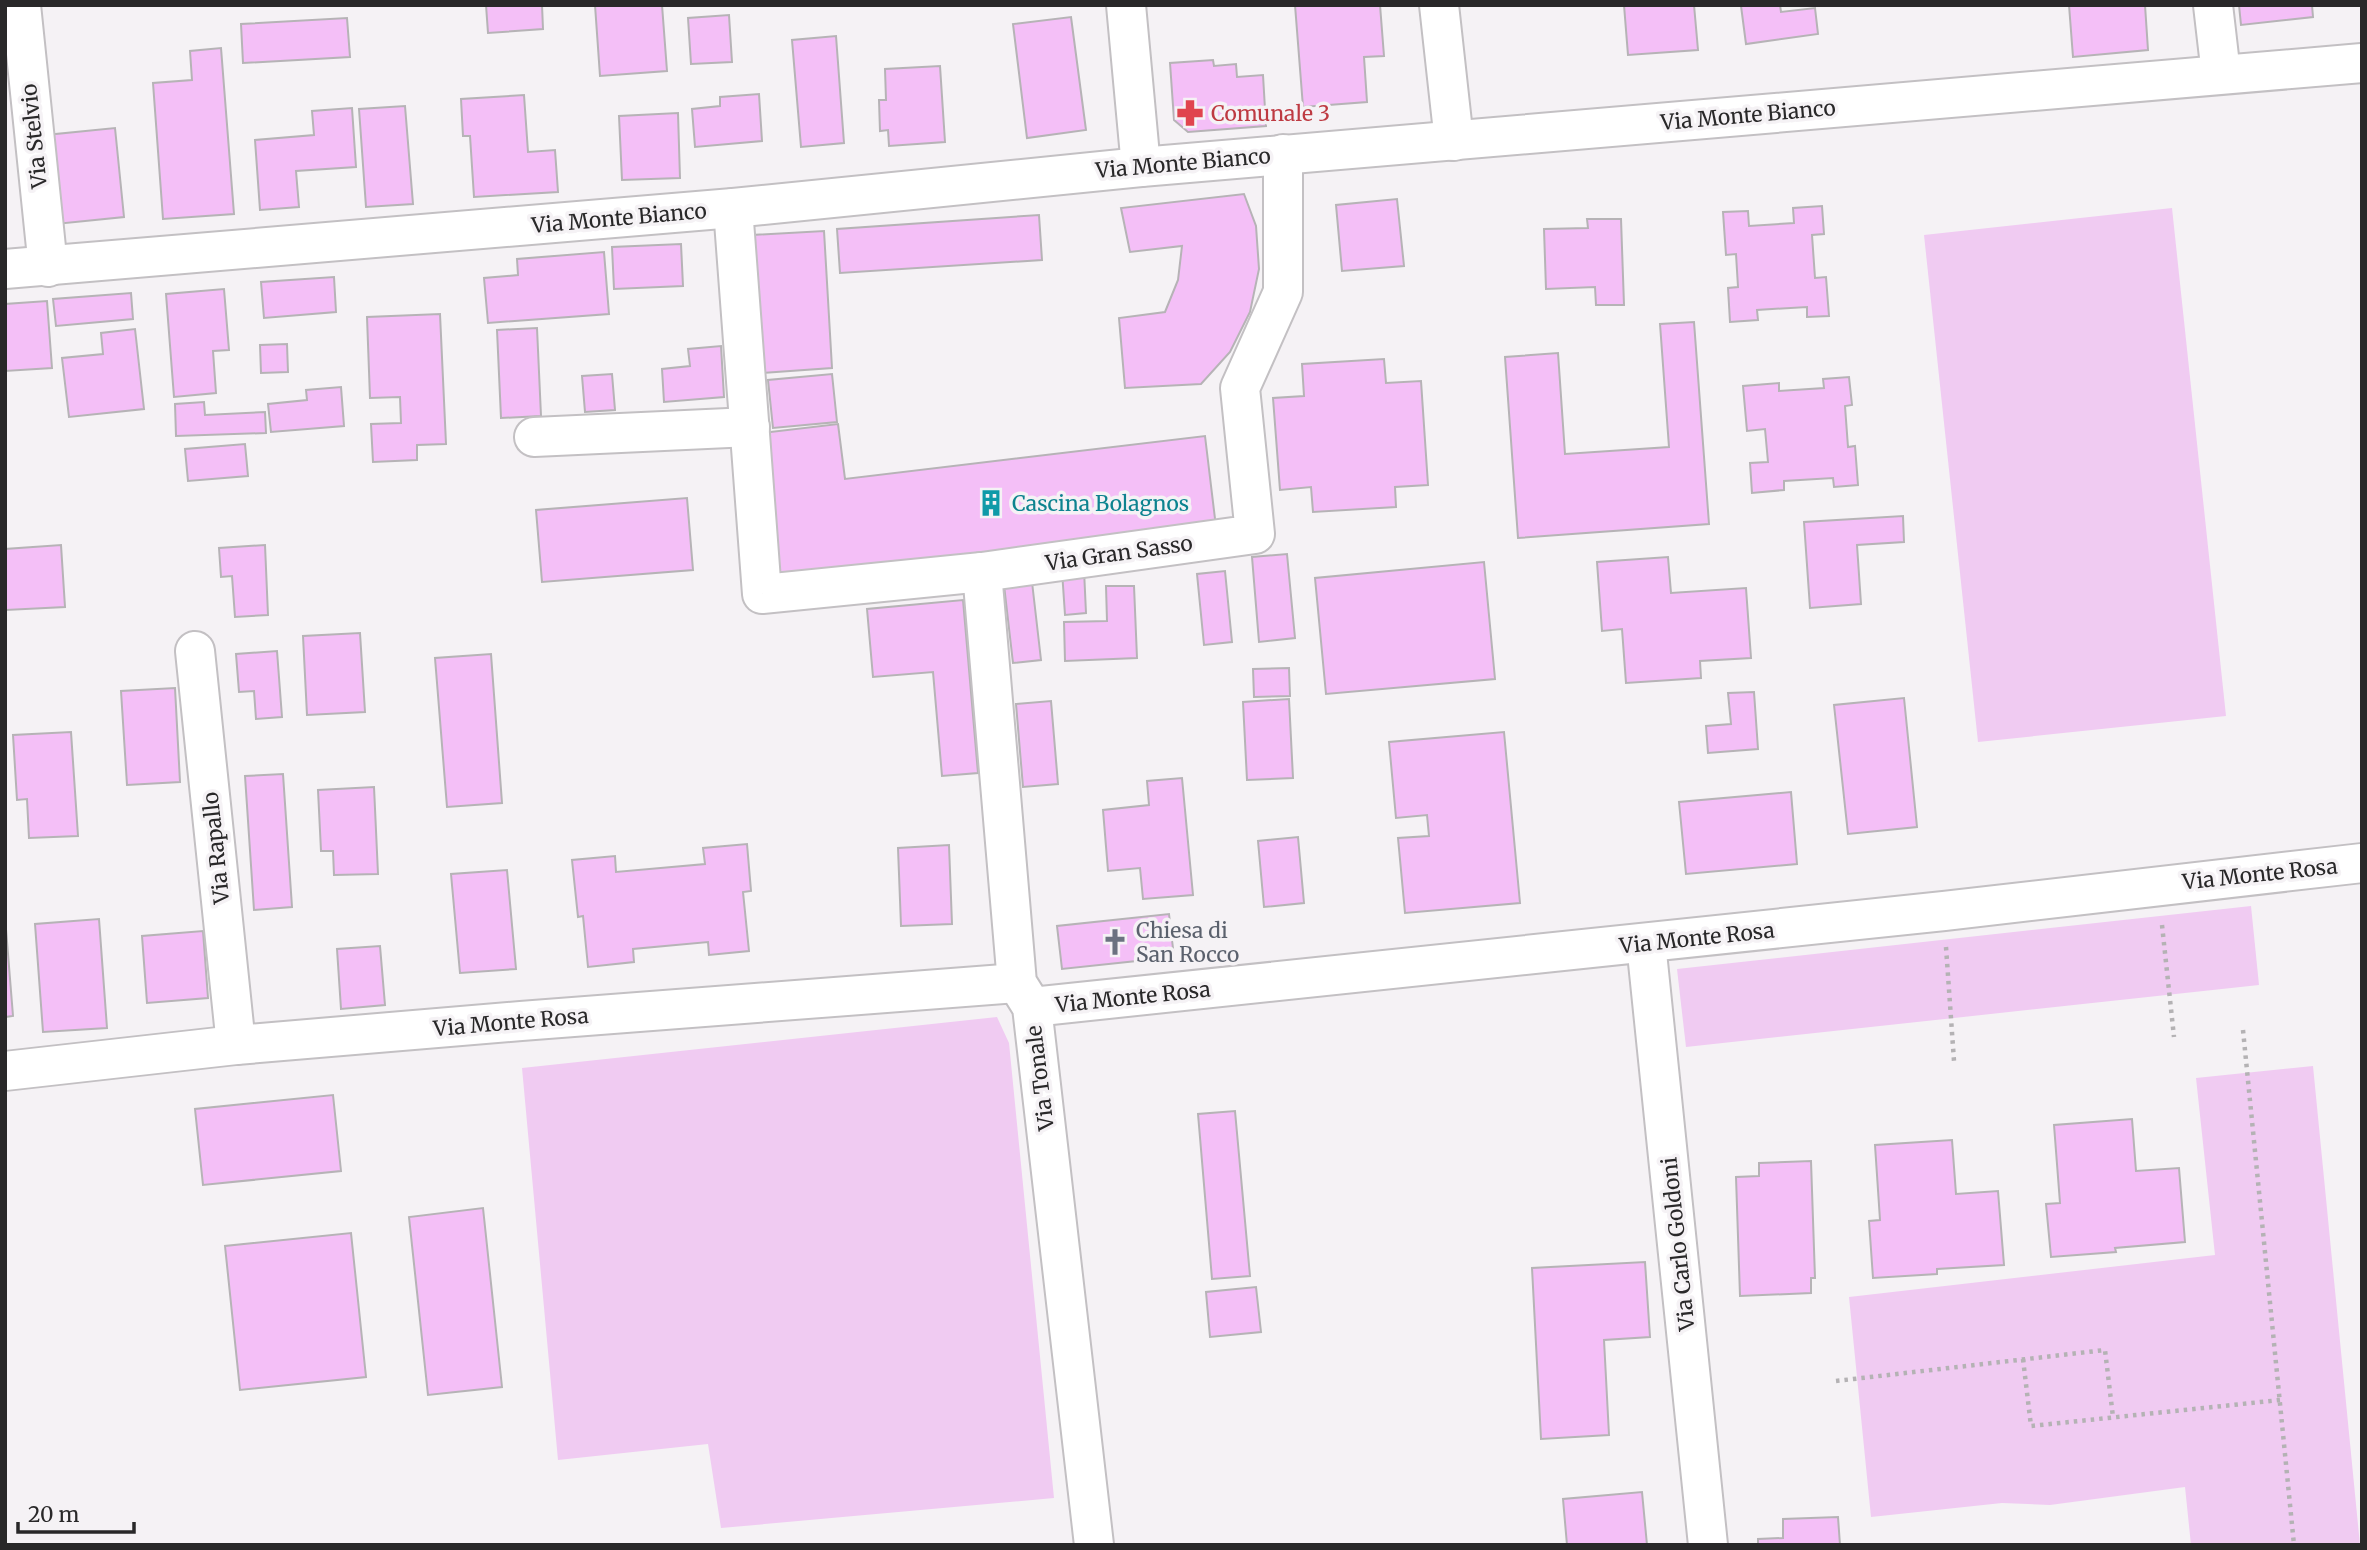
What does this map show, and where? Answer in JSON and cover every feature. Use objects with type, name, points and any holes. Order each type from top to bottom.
[{"type":"street","name":"Via Stelvio","points":[[21,5],[48,267]]},
{"type":"street","points":[[1126,5],[1141,167]]},
{"type":"street","points":[[1439,5],[1454,141]]},
{"type":"street","points":[[2213,5],[2221,74]]},
{"type":"street","name":"Via Monte Bianco","points":[[5,269],[733,208],[1283,154],[2362,63]]},
{"type":"street","name":"Via Gran Sasso","points":[[750,427],[762,594],[982,572],[1255,534],[1240,388],[1283,292],[1283,154]]},
{"type":"street","points":[[534,437],[750,427],[733,208]]},
{"type":"street","name":"Via Tonale","points":[[982,572],[1024,995],[1094,1545]]},
{"type":"street","name":"Via Rapallo","points":[[195,651],[236,1045]]},
{"type":"street","name":"Via Monte Rosa","points":[[5,1070],[236,1045],[507,1022],[1024,995],[1646,943],[2362,863]]},
{"type":"street","name":"Via Carlo Goldoni","points":[[1646,943],[1709,1545]]},
{"type":"path","points":[[2158,886],[2174,1037]]},
{"type":"path","points":[[1944,911],[1954,1061]]},
{"type":"path","points":[[2243,1030],[2294,1545]]},
{"type":"path","points":[[1836,1381],[2105,1350],[2113,1417]]},
{"type":"path","points":[[2023,1359],[2031,1426],[2280,1400]]},
{"type":"shaded area","points":[[2172,208],[2226,716],[1978,742],[1924,235]]},
{"type":"shaded area","points":[[2251,906],[2259,985],[1686,1047],[1677,969]]},
{"type":"shaded area","points":[[997,1017],[1009,1043],[1054,1498],[721,1528],[708,1444],[558,1460],[522,1068]]},
{"type":"shaded area","points":[[2313,1066],[2360,1545],[2191,1545],[2185,1487],[2050,1505],[2002,1503],[1871,1517],[1849,1297],[2215,1255],[2196,1078]]},
{"type":"building","points":[[486,5],[542,5],[543,29],[488,33]]},
{"type":"building","points":[[595,5],[662,5],[667,71],[600,76]]},
{"type":"building","points":[[1295,5],[1380,5],[1384,56],[1364,57],[1367,102],[1303,107]]},
{"type":"building","points":[[1624,5],[1694,5],[1698,50],[1628,55]]},
{"type":"building","points":[[1780,5],[1781,12],[1815,8],[1818,34],[1746,44],[1741,6]]},
{"type":"building","points":[[2069,5],[2145,5],[2148,50],[2073,57]]},
{"type":"building","points":[[2239,5],[2312,5],[2313,17],[2241,25]]},
{"type":"building","points":[[729,15],[732,62],[691,64],[688,18]]},
{"type":"building","points":[[1071,17],[1086,130],[1027,138],[1013,24]]},
{"type":"building","points":[[347,18],[350,57],[243,63],[241,24]]},
{"type":"building","points":[[836,36],[844,143],[801,147],[792,40]]},
{"type":"building","points":[[221,48],[234,214],[163,219],[153,83],[192,80],[190,51]]},
{"type":"building","points":[[1213,60],[1214,66],[1236,64],[1237,77],[1263,75],[1266,126],[1188,132],[1174,120],[1170,63]]},
{"type":"building","points":[[940,66],[945,142],[889,146],[888,130],[880,131],[879,100],[886,100],[885,69]]},
{"type":"building","points":[[759,94],[762,141],[695,147],[692,109],[720,106],[720,97]]},
{"type":"building","points":[[524,95],[528,152],[555,150],[558,192],[474,197],[470,136],[463,136],[461,99]]},
{"type":"building","points":[[405,106],[413,204],[366,207],[359,109]]},
{"type":"building","points":[[352,108],[356,167],[296,171],[299,207],[260,210],[255,140],[314,135],[312,111]]},
{"type":"building","points":[[678,113],[680,178],[622,180],[619,116]]},
{"type":"building","points":[[115,128],[124,217],[56,224],[46,135]]},
{"type":"building","points":[[1244,194],[1256,226],[1259,269],[1250,312],[1230,352],[1201,384],[1125,388],[1119,318],[1165,312],[1178,280],[1182,246],[1130,252],[1121,208]]},
{"type":"building","points":[[1397,199],[1404,266],[1342,271],[1336,205]]},
{"type":"building","points":[[1822,206],[1824,234],[1812,235],[1815,278],[1826,277],[1829,316],[1807,317],[1807,307],[1757,310],[1758,320],[1730,322],[1728,288],[1738,287],[1736,254],[1726,255],[1723,212],[1748,211],[1749,226],[1794,223],[1793,208]]},
{"type":"building","points":[[1039,215],[1042,260],[840,273],[837,229]]},
{"type":"building","points":[[1587,219],[1621,219],[1624,305],[1596,305],[1595,287],[1546,289],[1544,229],[1588,228]]},
{"type":"building","points":[[824,231],[832,368],[761,373],[752,235]]},
{"type":"building","points":[[681,244],[683,286],[614,289],[612,247]]},
{"type":"building","points":[[604,252],[609,314],[488,323],[484,278],[518,275],[517,259]]},
{"type":"building","points":[[334,277],[336,312],[264,318],[261,282]]},
{"type":"building","points":[[224,289],[229,350],[213,351],[216,393],[174,397],[166,294]]},
{"type":"building","points":[[131,293],[133,319],[56,326],[53,299]]},
{"type":"building","points":[[47,301],[52,368],[5,371],[5,304]]},
{"type":"building","points":[[440,314],[446,444],[417,445],[417,460],[373,462],[371,424],[401,423],[400,397],[370,398],[367,317]]},
{"type":"building","points":[[1694,322],[1709,524],[1518,538],[1505,357],[1558,353],[1565,454],[1669,447],[1660,324]]},
{"type":"building","points":[[537,328],[541,416],[501,418],[497,330]]},
{"type":"building","points":[[135,329],[144,409],[69,417],[62,358],[103,354],[101,333]]},
{"type":"building","points":[[287,344],[288,372],[261,373],[260,345]]},
{"type":"building","points":[[721,346],[724,397],[664,402],[662,369],[690,366],[688,349]]},
{"type":"building","points":[[1384,359],[1386,383],[1421,381],[1428,485],[1395,487],[1396,507],[1313,512],[1311,487],[1280,490],[1273,398],[1304,396],[1302,364]]},
{"type":"building","points":[[612,374],[615,410],[585,412],[582,376]]},
{"type":"building","points":[[832,374],[837,422],[773,428],[768,380]]},
{"type":"building","points":[[1849,377],[1852,405],[1845,406],[1848,447],[1855,446],[1858,485],[1834,487],[1833,478],[1784,481],[1784,490],[1752,493],[1750,463],[1768,462],[1765,429],[1747,431],[1743,386],[1779,383],[1779,391],[1824,388],[1823,379]]},
{"type":"building","points":[[341,387],[344,426],[271,432],[268,404],[307,400],[306,390]]},
{"type":"building","points":[[204,402],[205,415],[265,412],[266,433],[176,436],[175,404]]},
{"type":"building","name":"Cascina Bolagnos","points":[[838,424],[845,479],[1205,436],[1216,527],[778,579],[761,433]]},
{"type":"building","points":[[245,444],[248,476],[188,481],[185,449]]},
{"type":"building","points":[[687,498],[693,570],[542,582],[536,510]]},
{"type":"building","points":[[1903,516],[1904,542],[1857,545],[1861,604],[1810,608],[1804,522]]},
{"type":"building","points":[[61,545],[65,607],[6,610],[5,549]]},
{"type":"building","points":[[265,545],[268,615],[235,617],[232,576],[221,577],[219,548]]},
{"type":"building","points":[[1287,554],[1295,638],[1259,642],[1252,557]]},
{"type":"building","points":[[1668,557],[1671,593],[1746,588],[1751,658],[1700,661],[1701,678],[1626,683],[1622,629],[1602,631],[1597,562]]},
{"type":"building","points":[[1484,562],[1495,679],[1326,694],[1315,578]]},
{"type":"building","points":[[1084,570],[1086,613],[1065,615],[1062,571]]},
{"type":"building","points":[[1225,571],[1232,642],[1204,645],[1197,574]]},
{"type":"building","points":[[1032,582],[1041,660],[1013,663],[1004,585]]},
{"type":"building","points":[[1106,586],[1134,586],[1137,658],[1065,661],[1064,622],[1107,621]]},
{"type":"building","points":[[963,600],[978,773],[942,776],[933,672],[873,677],[867,609]]},
{"type":"building","points":[[360,633],[365,712],[307,715],[303,636]]},
{"type":"building","points":[[277,651],[282,717],[256,719],[254,691],[239,692],[236,654]]},
{"type":"building","points":[[491,654],[502,803],[447,807],[435,658]]},
{"type":"building","points":[[1289,668],[1290,696],[1254,697],[1253,669]]},
{"type":"building","points":[[175,688],[180,782],[127,785],[121,691]]},
{"type":"building","points":[[1754,692],[1758,749],[1708,753],[1706,726],[1731,724],[1728,693]]},
{"type":"building","points":[[1904,698],[1917,827],[1848,834],[1834,705]]},
{"type":"building","points":[[1289,699],[1293,778],[1247,780],[1243,702]]},
{"type":"building","points":[[1051,701],[1058,784],[1023,787],[1016,704]]},
{"type":"building","points":[[71,732],[78,836],[29,838],[27,799],[17,800],[13,735]]},
{"type":"building","points":[[1504,732],[1520,903],[1405,913],[1398,838],[1429,836],[1427,815],[1396,818],[1389,742]]},
{"type":"building","points":[[283,774],[292,907],[254,910],[245,776]]},
{"type":"building","points":[[1182,778],[1193,895],[1143,899],[1140,868],[1108,871],[1103,810],[1149,805],[1147,781]]},
{"type":"building","points":[[374,787],[378,874],[334,875],[333,851],[321,851],[318,790]]},
{"type":"building","points":[[1791,792],[1797,864],[1686,874],[1679,802]]},
{"type":"building","points":[[1298,837],[1304,903],[1264,907],[1258,841]]},
{"type":"building","points":[[747,844],[751,891],[743,892],[749,951],[709,955],[708,942],[633,949],[634,962],[588,967],[583,916],[578,917],[572,860],[615,856],[616,872],[705,864],[703,848]]},
{"type":"building","points":[[949,845],[952,924],[901,926],[898,848]]},
{"type":"building","points":[[507,870],[516,969],[460,973],[451,874]]},
{"type":"building","name":"Chiesa di San Rocco","points":[[1169,914],[1174,957],[1062,969],[1057,926]]},
{"type":"building","points":[[99,919],[107,1028],[43,1032],[35,924]]},
{"type":"building","points":[[5,930],[13,1016],[5,1017]]},
{"type":"building","points":[[203,931],[208,998],[147,1003],[142,936]]},
{"type":"building","points":[[380,946],[385,1005],[341,1009],[337,949]]},
{"type":"building","points":[[333,1095],[341,1171],[203,1185],[195,1109]]},
{"type":"building","points":[[1235,1111],[1250,1276],[1212,1279],[1198,1114]]},
{"type":"building","points":[[2132,1119],[2136,1171],[2179,1168],[2185,1242],[2115,1248],[2116,1252],[2051,1257],[2046,1204],[2060,1203],[2054,1125]]},
{"type":"building","points":[[1952,1140],[1956,1194],[1998,1191],[2004,1265],[1937,1269],[1937,1274],[1873,1278],[1869,1221],[1880,1220],[1875,1145]]},
{"type":"building","points":[[1811,1161],[1815,1278],[1811,1278],[1811,1293],[1740,1296],[1736,1177],[1759,1176],[1759,1163]]},
{"type":"building","points":[[483,1208],[502,1387],[428,1395],[409,1217]]},
{"type":"building","points":[[351,1233],[366,1377],[240,1390],[225,1246]]},
{"type":"building","points":[[1645,1262],[1650,1337],[1604,1340],[1609,1435],[1541,1439],[1532,1268]]},
{"type":"building","points":[[1256,1287],[1261,1332],[1210,1337],[1206,1292]]},
{"type":"building","points":[[1642,1492],[1647,1545],[1567,1545],[1563,1499]]},
{"type":"building","points":[[1838,1517],[1840,1545],[1758,1545],[1758,1539],[1783,1538],[1783,1519]]},
{"type":"place","name":"Comunale 3","points":[[1190,113]]},
{"type":"place","name":"Cascina Bolagnos","points":[[991,503]]},
{"type":"place","name":"Chiesa di San Rocco","points":[[1115,942]]}]
